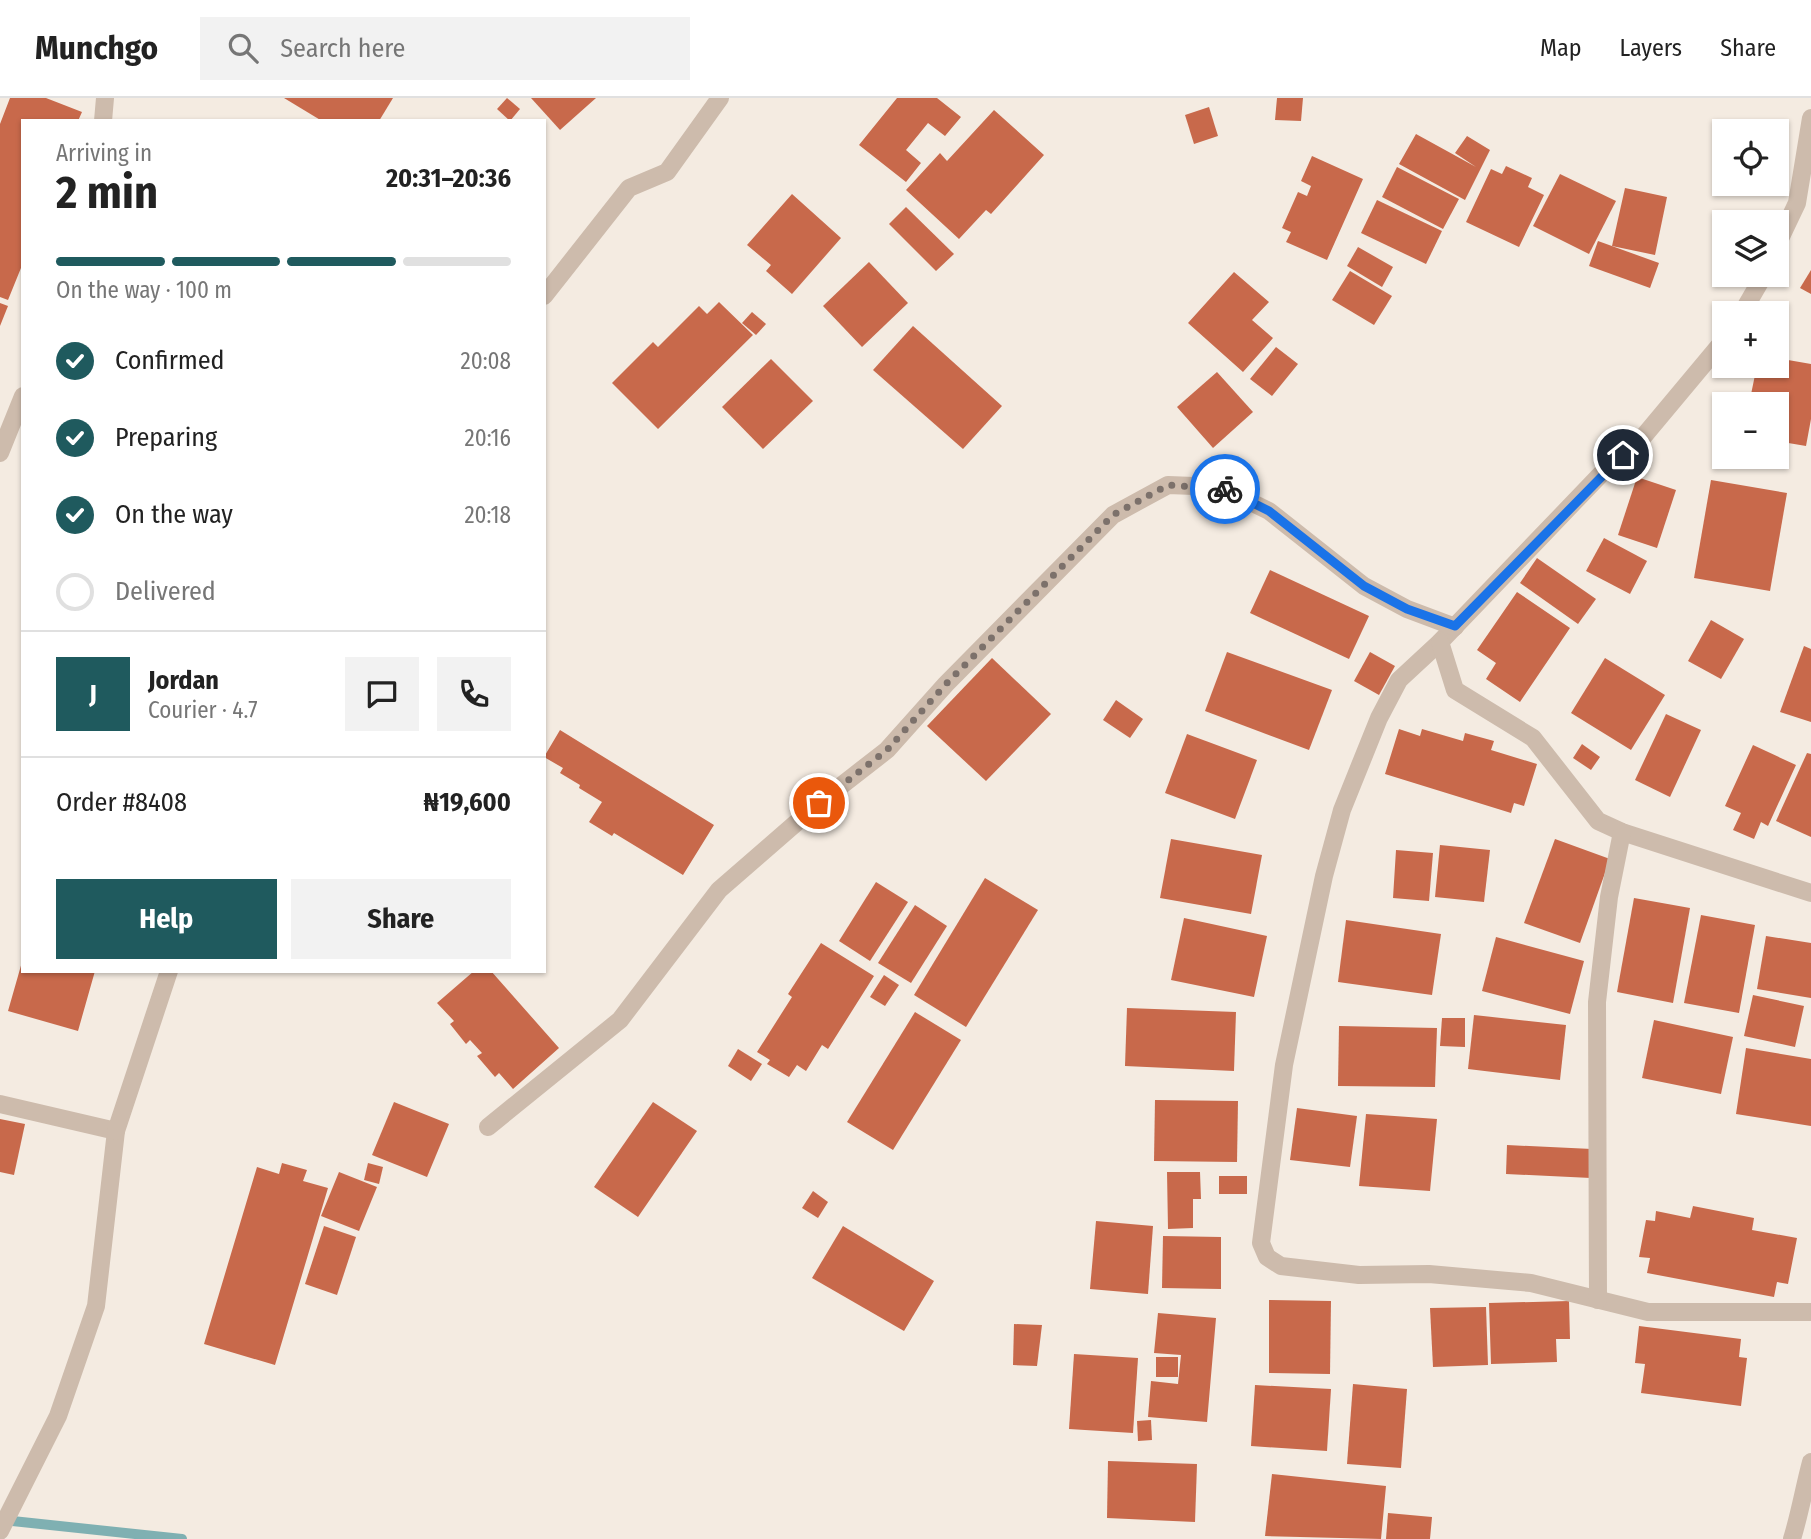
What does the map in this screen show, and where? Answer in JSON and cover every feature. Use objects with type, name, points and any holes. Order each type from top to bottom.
[{"type":"street","points":[[103,119],[105,98]]},
{"type":"street","points":[[546,293],[629,188],[667,172],[720,98]]},
{"type":"street","points":[[1789,220],[1797,203],[1811,118]]},
{"type":"street","points":[[1712,354],[1643,437],[1602,473],[1440,642],[1399,680],[1379,719],[1342,810],[1324,876],[1283,1065],[1261,1243],[1266,1257],[1281,1266],[1359,1275],[1429,1274],[1531,1283],[1648,1312],[1811,1312]]},
{"type":"street","points":[[0,453],[21,401]]},
{"type":"street","points":[[488,1127],[621,1020],[719,890],[819,803],[887,750],[946,684],[1113,515],[1168,485],[1220,487],[1269,511],[1364,586],[1407,609],[1455,626]]},
{"type":"street","points":[[1440,642],[1455,690],[1533,738],[1598,821],[1622,832],[1811,893]]},
{"type":"street","points":[[1598,1300],[1597,1002],[1609,897],[1622,832]]},
{"type":"street","points":[[0,1531],[58,1416],[96,1306],[116,1130],[168,973]]},
{"type":"street","points":[[0,1104],[116,1130]]},
{"type":"street","points":[[1792,1539],[1804,1503],[1804,1488],[1811,1462]]},
{"type":"building","points":[[10,98],[46,98],[82,112],[79,119],[21,119],[21,268],[8,300],[0,297],[0,124]]},
{"type":"building","points":[[284,98],[393,98],[380,119],[319,119]]},
{"type":"building","points":[[507,98],[520,109],[512,119],[508,119],[497,109]]},
{"type":"building","points":[[531,98],[596,98],[560,130]]},
{"type":"building","points":[[897,98],[937,98],[961,117],[945,136],[928,123],[906,150],[921,163],[906,182],[859,145]]},
{"type":"building","points":[[1277,98],[1303,98],[1301,121],[1275,120]]},
{"type":"building","points":[[1209,107],[1218,136],[1194,144],[1185,115]]},
{"type":"building","points":[[994,110],[1044,155],[991,214],[986,210],[959,239],[906,190],[940,153],[947,161]]},
{"type":"building","points":[[1416,134],[1476,167],[1455,153],[1467,136],[1490,150],[1465,200],[1399,164]]},
{"type":"building","points":[[1312,156],[1363,179],[1327,260],[1286,242],[1291,232],[1282,228],[1298,192],[1307,196],[1311,186],[1301,181]]},
{"type":"building","points":[[1506,166],[1532,178],[1528,187],[1544,195],[1519,247],[1466,222],[1491,169],[1502,174]]},
{"type":"building","points":[[1397,167],[1459,199],[1443,229],[1382,197]]},
{"type":"building","points":[[1560,174],[1616,201],[1589,254],[1533,226]]},
{"type":"building","points":[[1625,188],[1667,197],[1655,255],[1612,246]]},
{"type":"building","points":[[792,194],[841,238],[792,294],[766,271],[771,265],[747,245]]},
{"type":"building","points":[[1377,200],[1442,231],[1426,264],[1361,233]]},
{"type":"building","points":[[906,207],[954,254],[936,271],[889,224]]},
{"type":"building","points":[[1598,241],[1659,263],[1650,288],[1589,266]]},
{"type":"building","points":[[1358,247],[1393,267],[1382,287],[1347,266]]},
{"type":"building","points":[[869,262],[908,303],[862,347],[823,306]]},
{"type":"building","points":[[1811,270],[1811,294],[1800,288]]},
{"type":"building","points":[[1350,271],[1392,296],[1374,325],[1332,300]]},
{"type":"building","points":[[1234,272],[1269,302],[1252,320],[1273,338],[1243,372],[1188,323]]},
{"type":"building","points":[[719,302],[753,335],[658,429],[612,383],[653,342],[658,347],[699,306],[707,314]]},
{"type":"building","points":[[0,303],[8,306],[0,326]]},
{"type":"building","points":[[752,312],[766,324],[756,335],[742,323]]},
{"type":"building","points":[[913,326],[1002,406],[963,449],[873,370]]},
{"type":"building","points":[[1276,347],[1298,364],[1272,396],[1250,379]]},
{"type":"building","points":[[771,359],[813,401],[763,449],[722,407]]},
{"type":"building","points":[[1789,360],[1811,364],[1811,419],[1806,446],[1789,443],[1789,392],[1751,392],[1754,378],[1789,378]]},
{"type":"building","points":[[1217,372],[1253,412],[1213,448],[1177,407]]},
{"type":"building","points":[[1637,477],[1676,490],[1657,548],[1618,535]]},
{"type":"building","points":[[1711,480],[1787,493],[1770,591],[1694,578]]},
{"type":"building","points":[[1604,538],[1647,561],[1630,594],[1586,571]]},
{"type":"building","points":[[1537,558],[1596,599],[1578,624],[1520,583]]},
{"type":"building","points":[[1270,570],[1369,616],[1349,659],[1250,613]]},
{"type":"building","points":[[1517,592],[1570,628],[1520,702],[1486,679],[1496,663],[1477,650]]},
{"type":"building","points":[[1711,620],[1744,639],[1721,679],[1688,661]]},
{"type":"building","points":[[1804,646],[1811,649],[1811,722],[1780,712]]},
{"type":"building","points":[[1227,652],[1332,690],[1309,750],[1205,711]]},
{"type":"building","points":[[1370,652],[1395,666],[1379,695],[1354,681]]},
{"type":"building","points":[[992,658],[1051,714],[986,781],[927,726]]},
{"type":"building","points":[[1605,658],[1665,695],[1631,750],[1571,713]]},
{"type":"building","points":[[1116,700],[1143,719],[1130,738],[1103,720]]},
{"type":"building","points":[[1666,714],[1701,730],[1670,797],[1635,780]]},
{"type":"building","points":[[1399,729],[1420,736],[1422,729],[1463,741],[1465,733],[1494,741],[1491,750],[1537,764],[1524,806],[1514,803],[1511,813],[1385,774]]},
{"type":"building","points":[[560,730],[714,825],[683,875],[614,833],[612,836],[589,822],[602,802],[560,773],[563,768],[546,758]]},
{"type":"building","points":[[1187,734],[1257,760],[1235,819],[1165,793]]},
{"type":"building","points":[[1582,744],[1600,757],[1591,770],[1573,758]]},
{"type":"building","points":[[1753,745],[1796,765],[1768,826],[1761,822],[1754,839],[1733,830],[1741,813],[1725,806]]},
{"type":"building","points":[[1807,753],[1811,754],[1811,837],[1776,821]]},
{"type":"building","points":[[1171,839],[1262,855],[1251,914],[1160,898]]},
{"type":"building","points":[[1555,839],[1610,859],[1580,943],[1524,923]]},
{"type":"building","points":[[1440,845],[1490,850],[1484,902],[1435,897]]},
{"type":"building","points":[[1396,850],[1433,853],[1429,901],[1393,898]]},
{"type":"building","points":[[985,878],[1038,910],[966,1027],[914,995]]},
{"type":"building","points":[[876,882],[908,902],[870,961],[839,941]]},
{"type":"building","points":[[1634,898],[1690,908],[1673,1003],[1617,992]]},
{"type":"building","points":[[915,905],[947,926],[911,983],[878,963]]},
{"type":"building","points":[[1701,915],[1755,925],[1739,1013],[1684,1003]]},
{"type":"building","points":[[1184,918],[1267,936],[1254,997],[1171,980]]},
{"type":"building","points":[[1346,920],[1441,934],[1432,995],[1338,982]]},
{"type":"building","points":[[1766,936],[1811,943],[1811,998],[1757,989]]},
{"type":"building","points":[[1496,937],[1584,961],[1570,1014],[1482,991]]},
{"type":"building","points":[[821,943],[874,976],[828,1049],[822,1045],[806,1071],[797,1065],[789,1077],[767,1064],[770,1060],[757,1052],[792,997],[788,994]]},
{"type":"building","points":[[21,966],[21,973],[94,973],[78,1031],[8,1011]]},
{"type":"building","points":[[472,973],[493,973],[559,1048],[513,1089],[499,1073],[495,1077],[477,1056],[482,1053],[470,1040],[466,1044],[450,1024],[454,1021],[437,1003]]},
{"type":"building","points":[[884,975],[899,985],[885,1006],[870,997]]},
{"type":"building","points":[[1753,995],[1804,1006],[1795,1047],[1744,1036]]},
{"type":"building","points":[[1127,1008],[1236,1012],[1234,1071],[1125,1066]]},
{"type":"building","points":[[915,1012],[961,1040],[893,1150],[847,1122]]},
{"type":"building","points":[[1474,1015],[1566,1025],[1560,1080],[1468,1069]]},
{"type":"building","points":[[1442,1018],[1465,1018],[1465,1047],[1440,1046]]},
{"type":"building","points":[[1654,1020],[1733,1037],[1721,1094],[1642,1078]]},
{"type":"building","points":[[1339,1026],[1437,1028],[1435,1087],[1338,1086]]},
{"type":"building","points":[[1746,1048],[1811,1059],[1811,1126],[1736,1114]]},
{"type":"building","points":[[738,1049],[762,1064],[751,1081],[728,1066]]},
{"type":"building","points":[[1155,1100],[1238,1101],[1237,1162],[1154,1161]]},
{"type":"building","points":[[394,1102],[449,1124],[427,1177],[372,1155]]},
{"type":"building","points":[[653,1102],[697,1131],[638,1217],[594,1187]]},
{"type":"building","points":[[1297,1108],[1357,1116],[1350,1167],[1290,1160]]},
{"type":"building","points":[[1366,1114],[1437,1119],[1430,1191],[1359,1186]]},
{"type":"building","points":[[0,1119],[25,1124],[14,1175],[0,1172]]},
{"type":"building","points":[[1507,1145],[1592,1149],[1591,1178],[1506,1174]]},
{"type":"building","points":[[282,1163],[307,1170],[303,1181],[328,1188],[275,1365],[204,1344],[257,1167],[279,1174]]},
{"type":"building","points":[[368,1163],[383,1167],[379,1184],[364,1180]]},
{"type":"building","points":[[339,1172],[377,1187],[359,1231],[321,1216]]},
{"type":"building","points":[[1167,1172],[1200,1172],[1201,1199],[1193,1199],[1193,1228],[1168,1229]]},
{"type":"building","points":[[1219,1176],[1247,1176],[1247,1194],[1219,1194]]},
{"type":"building","points":[[813,1191],[828,1202],[818,1218],[802,1208]]},
{"type":"building","points":[[1693,1206],[1754,1218],[1752,1230],[1797,1238],[1788,1284],[1777,1282],[1774,1297],[1647,1273],[1650,1258],[1639,1257],[1646,1220],[1655,1221],[1656,1211],[1690,1218]]},
{"type":"building","points":[[1096,1221],[1153,1226],[1148,1294],[1090,1289]]},
{"type":"building","points":[[324,1226],[356,1237],[337,1295],[305,1284]]},
{"type":"building","points":[[843,1226],[934,1281],[904,1331],[812,1278]]},
{"type":"building","points":[[1163,1236],[1221,1237],[1221,1289],[1162,1288]]},
{"type":"building","points":[[1269,1300],[1331,1301],[1330,1374],[1269,1373]]},
{"type":"building","points":[[1569,1301],[1570,1339],[1556,1339],[1557,1362],[1491,1364],[1489,1303]]},
{"type":"building","points":[[1486,1307],[1488,1365],[1433,1367],[1430,1308]]},
{"type":"building","points":[[1158,1313],[1216,1318],[1207,1422],[1148,1417],[1151,1381],[1178,1384],[1181,1355],[1154,1353]]},
{"type":"building","points":[[1014,1324],[1042,1325],[1037,1366],[1013,1365]]},
{"type":"building","points":[[1639,1326],[1741,1339],[1739,1357],[1747,1358],[1741,1406],[1641,1393],[1645,1364],[1635,1363]]},
{"type":"building","points":[[1074,1354],[1138,1358],[1133,1433],[1069,1429]]},
{"type":"building","points":[[1156,1357],[1178,1357],[1178,1377],[1156,1377]]},
{"type":"building","points":[[1353,1384],[1407,1389],[1401,1468],[1347,1464]]},
{"type":"building","points":[[1255,1385],[1331,1389],[1327,1451],[1251,1446]]},
{"type":"building","points":[[1151,1420],[1152,1440],[1138,1441],[1137,1421]]},
{"type":"building","points":[[1108,1461],[1197,1464],[1195,1522],[1107,1518]]},
{"type":"building","points":[[1272,1474],[1386,1486],[1381,1539],[1265,1536]]},
{"type":"building","points":[[1388,1513],[1432,1517],[1430,1539],[1386,1539]]},
{"type":"waterway","points":[[3,1520],[182,1539]]},
{"type":"way so far","points":[[819,803],[887,750],[946,684],[1113,515],[1168,485],[1225,489]]},
{"type":"route","points":[[1225,489],[1269,511],[1364,586],[1407,609],[1455,626],[1602,473],[1623,455]]}]
